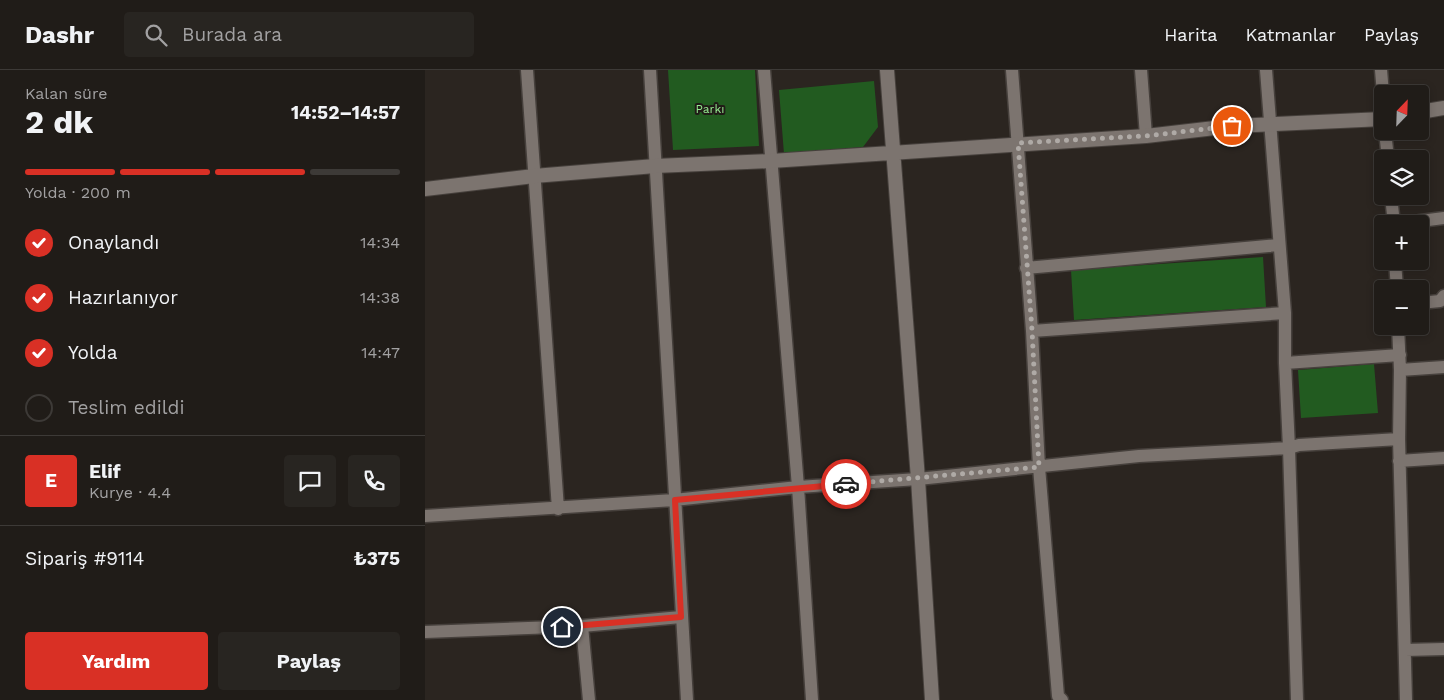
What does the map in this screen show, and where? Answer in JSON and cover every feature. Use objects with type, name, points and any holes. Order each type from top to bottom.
[{"type":"street","points":[[527,70],[558,509]]},
{"type":"street","points":[[650,70],[687,700]]},
{"type":"street","points":[[765,70],[798,488],[812,700]]},
{"type":"street","points":[[887,70],[918,478],[932,700]]},
{"type":"street","points":[[1012,70],[1032,330],[1039,467],[1058,696],[1062,700]]},
{"type":"street","points":[[1141,70],[1145,136]]},
{"type":"street","points":[[1266,70],[1285,313],[1285,363],[1297,700]]},
{"type":"street","points":[[1381,70],[1382,85]]},
{"type":"street","points":[[1429,110],[1444,108]]},
{"type":"street","points":[[425,189],[534,176],[655,166],[771,161],[1145,136],[1269,124],[1374,119]]},
{"type":"street","points":[[1429,220],[1444,218]]},
{"type":"street","points":[[1026,268],[1279,245]]},
{"type":"street","points":[[1429,302],[1440,301],[1444,296]]},
{"type":"street","points":[[1032,330],[1285,313]]},
{"type":"street","points":[[1399,335],[1399,461],[1406,700]]},
{"type":"street","points":[[1285,363],[1400,356]]},
{"type":"street","points":[[1400,370],[1444,366]]},
{"type":"street","points":[[425,516],[558,509],[675,500],[1039,467],[1139,456],[1289,448],[1299,445],[1399,439]]},
{"type":"street","points":[[1399,461],[1444,458]]},
{"type":"street","points":[[425,632],[582,626],[681,617]]},
{"type":"street","points":[[582,626],[589,700]]},
{"type":"street","points":[[1405,650],[1444,649]]},
{"type":"green space","name":"Parkı","points":[[668,70],[755,70],[759,146],[673,150]]},
{"type":"green space","points":[[874,81],[878,127],[863,147],[784,154],[779,90]]},
{"type":"green space","points":[[1263,257],[1266,307],[1074,320],[1071,270]]},
{"type":"green space","points":[[1374,364],[1378,413],[1301,418],[1298,370]]},
{"type":"way so far","points":[[846,484],[1039,467],[1032,330],[1018,143],[1145,136],[1232,126]]},
{"type":"route","points":[[562,627],[681,617],[675,500],[846,484]]}]
